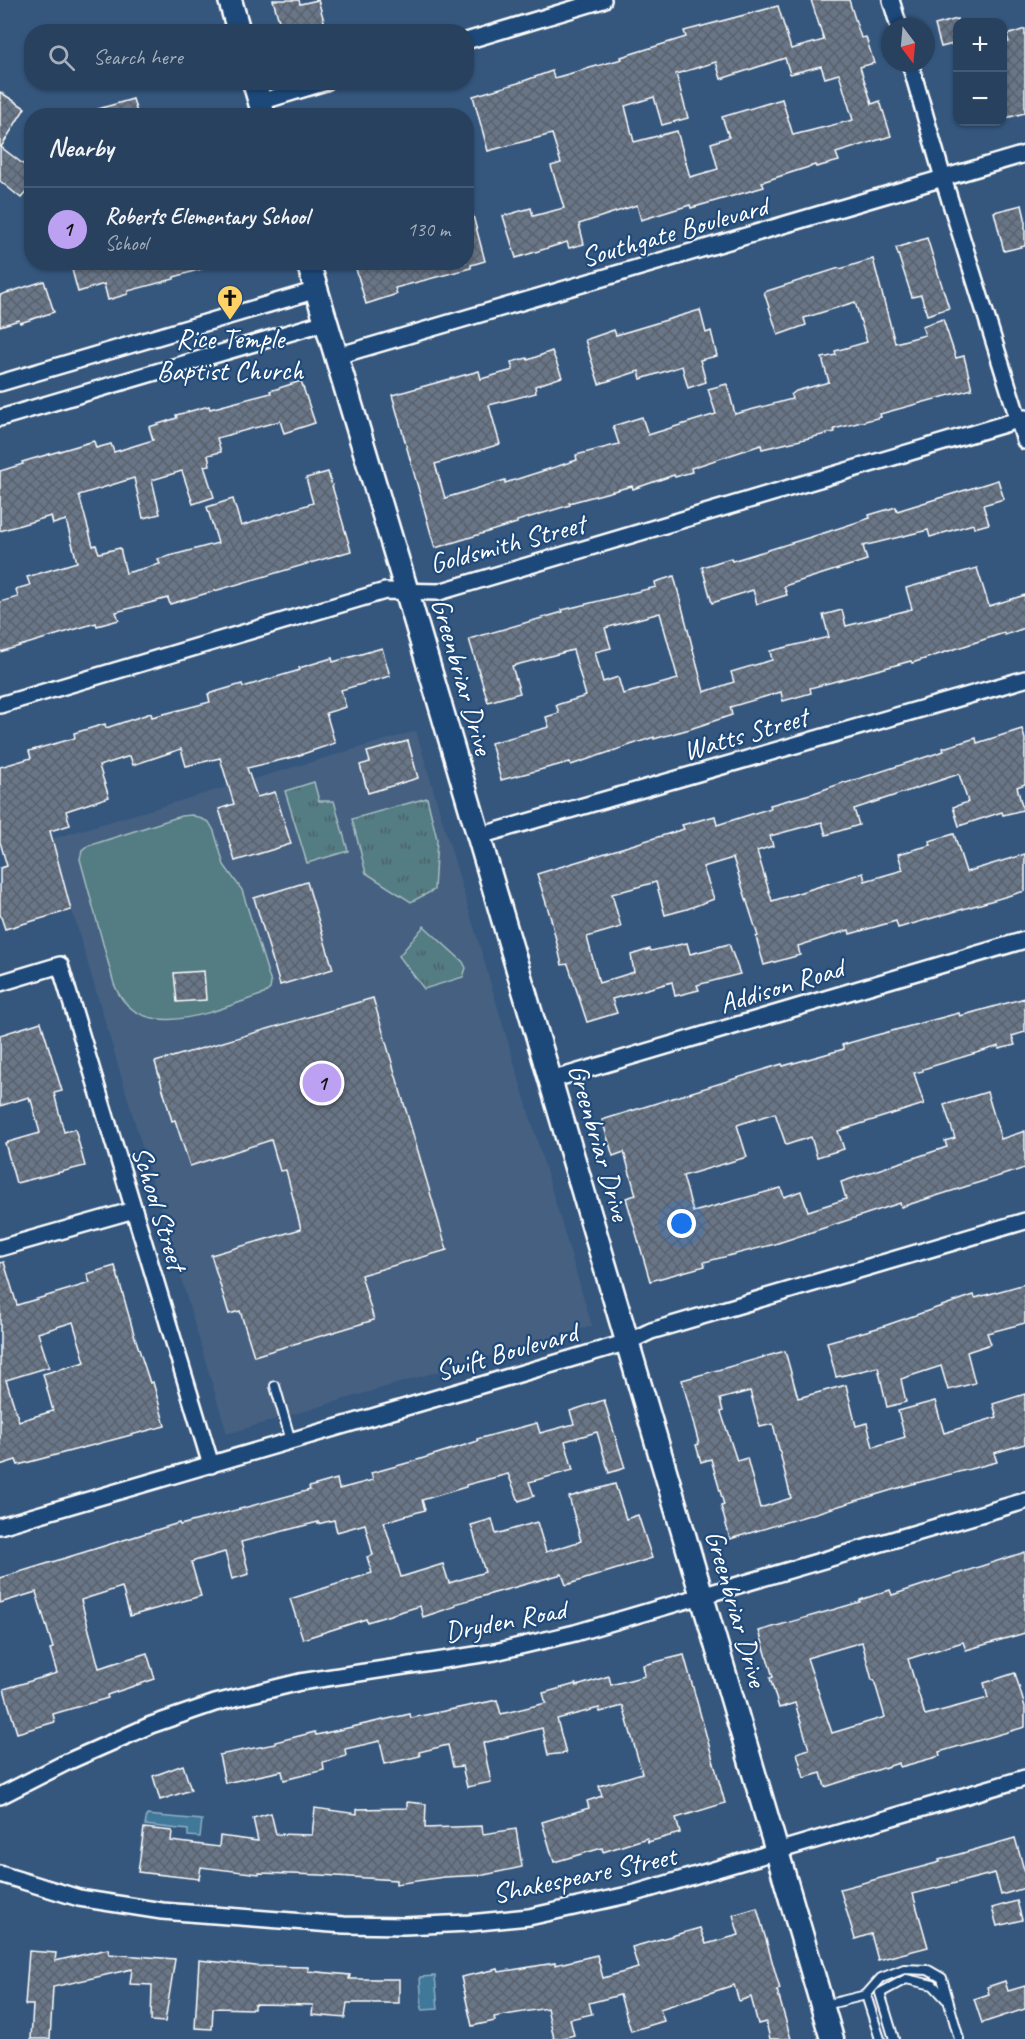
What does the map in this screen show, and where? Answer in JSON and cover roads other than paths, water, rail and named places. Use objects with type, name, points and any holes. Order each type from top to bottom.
[{"type":"main road","points":[[230,0],[237,24]]},
{"type":"main road","name":"Greenbriar Drive","points":[[310,270],[832,2039]]},
{"type":"street","points":[[474,39],[603,0]]},
{"type":"street","points":[[891,0],[896,18]]},
{"type":"street","points":[[913,72],[943,178],[1022,419],[1025,441]]},
{"type":"street","points":[[259,100],[296,90]]},
{"type":"street","name":"Southgate Boulevard","points":[[336,356],[1025,154]]},
{"type":"street","points":[[0,383],[316,290]]},
{"type":"street","points":[[0,418],[326,322]]},
{"type":"street","name":"Goldsmith Street","points":[[0,705],[386,591],[439,592],[1022,419]]},
{"type":"street","name":"Watts Street","points":[[479,836],[1025,679]]},
{"type":"street","name":"Addison Road","points":[[551,1080],[1025,940]]},
{"type":"street","name":"School Street","points":[[0,983],[60,965],[211,1465]]},
{"type":"street","points":[[0,1248],[134,1210]]},
{"type":"street","name":"Swift Boulevard","points":[[0,1526],[628,1342],[651,1331],[1025,1221]]},
{"type":"street","name":"Dryden Road","points":[[0,1796],[67,1762],[151,1725],[215,1703],[300,1682],[495,1652],[575,1633],[1025,1501]]},
{"type":"street","name":"Shakespeare Street","points":[[0,1874],[79,1898],[162,1911],[344,1925],[404,1926],[469,1923],[528,1917],[632,1894],[1025,1778]]},
{"type":"lane","points":[[275,1386],[291,1441]]},
{"type":"lane","points":[[823,2006],[867,1995],[882,1978],[904,1969],[928,1970],[942,1978],[958,2039]]},
{"type":"lane","points":[[894,2039],[880,1993],[906,1979],[933,1985],[948,2000]]},
{"type":"lane","points":[[867,1995],[880,2039]]},
{"type":"place","name":"Rice Temple Baptist Church","points":[[230,321]]},
{"type":"place","name":"Roberts Elementary School","points":[[322,1083]]}]
